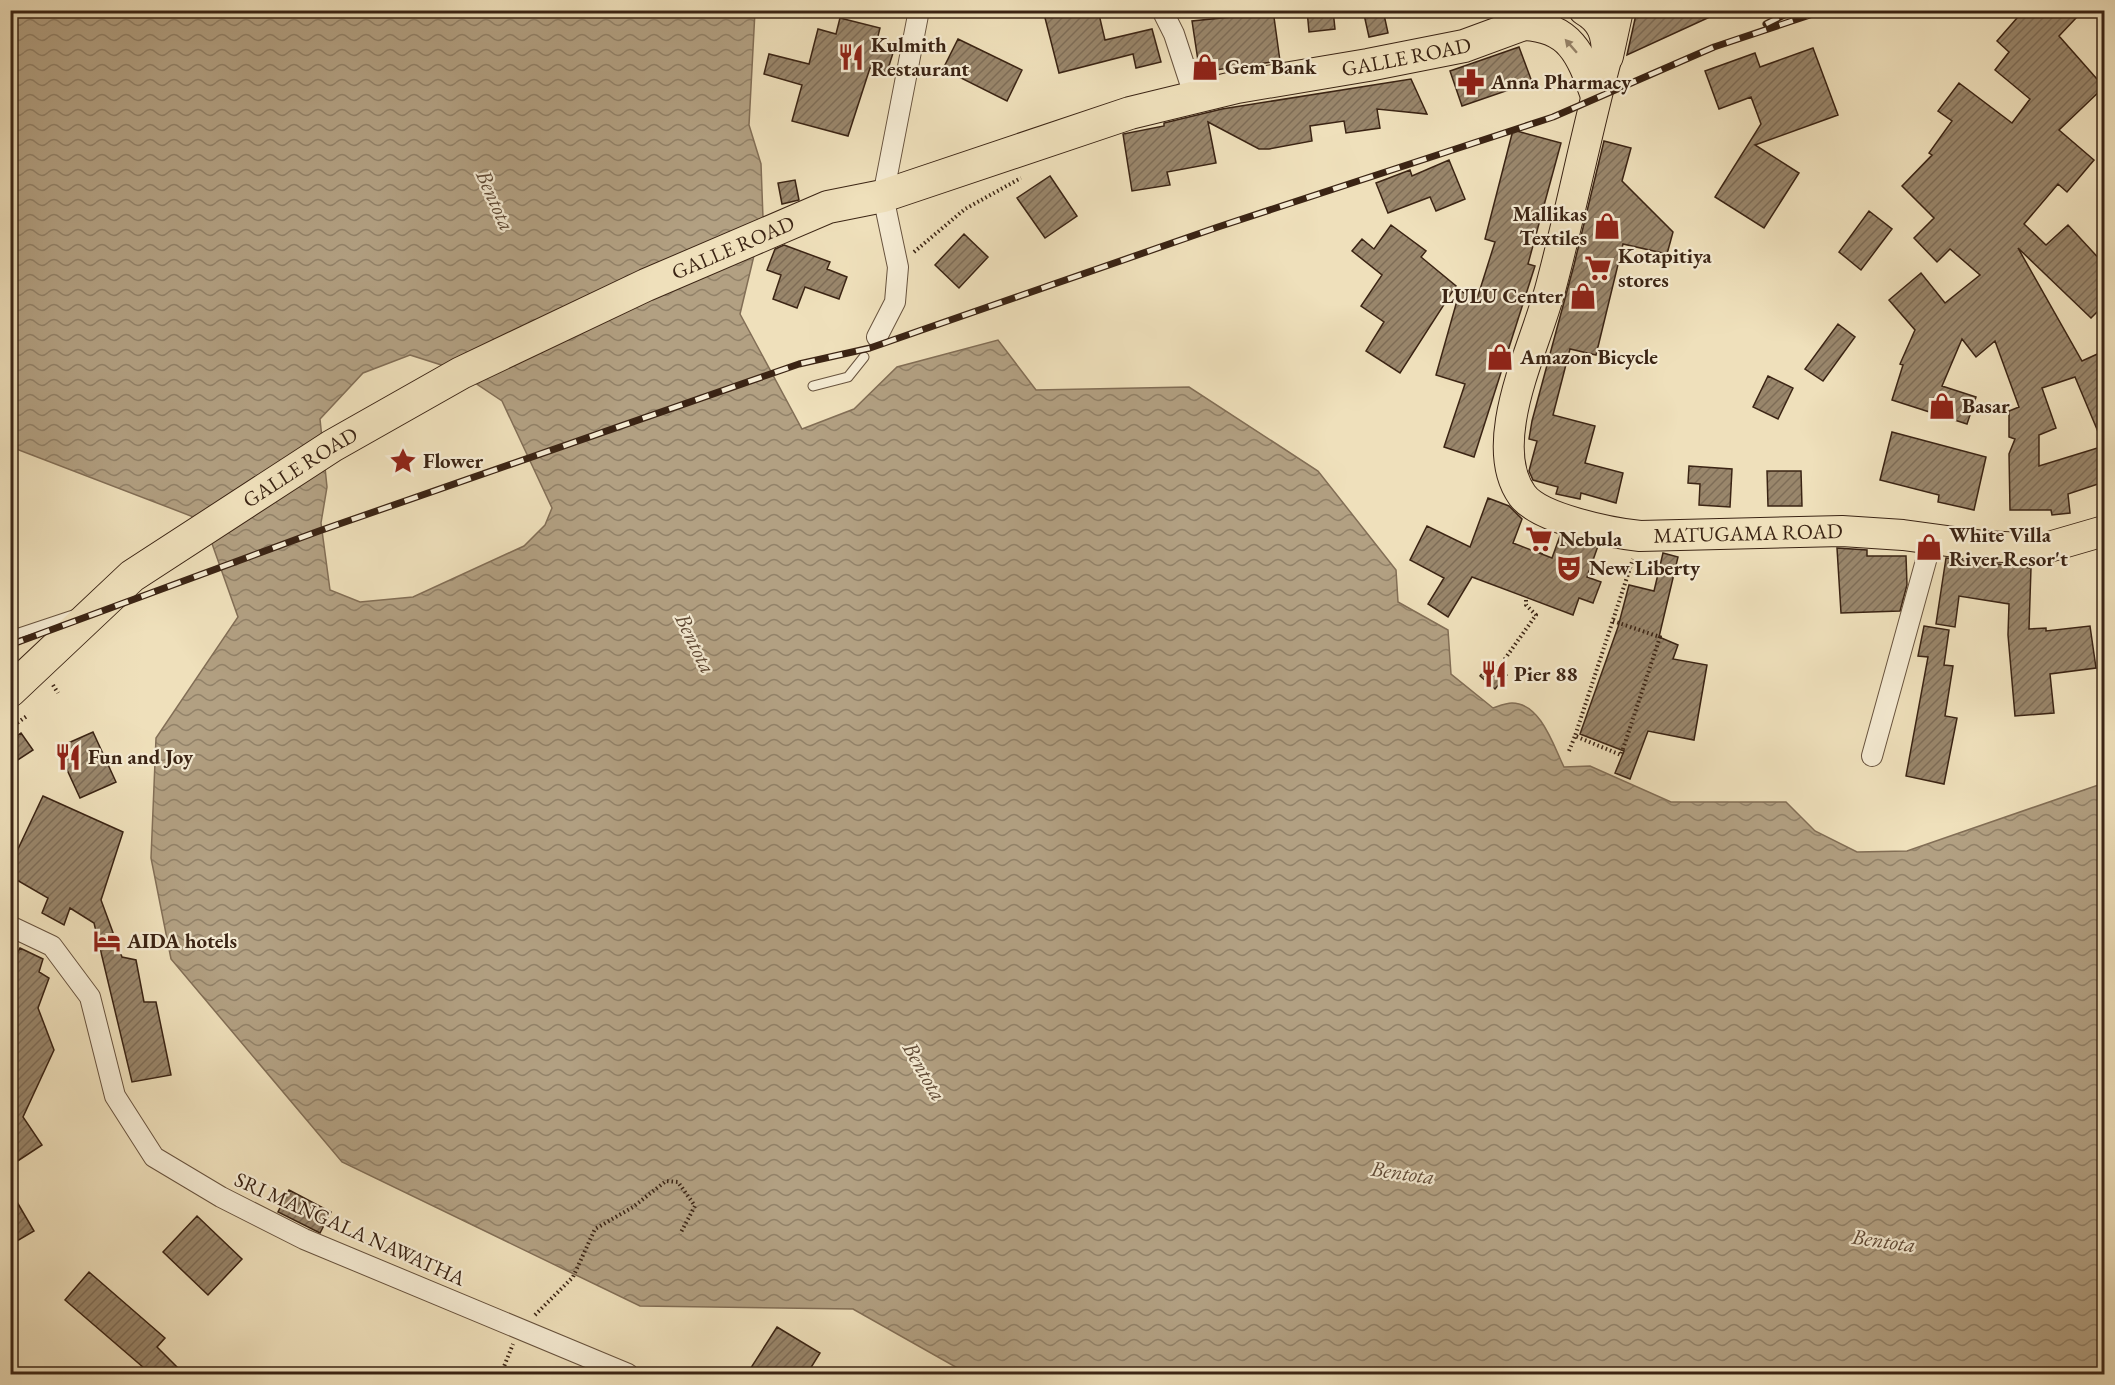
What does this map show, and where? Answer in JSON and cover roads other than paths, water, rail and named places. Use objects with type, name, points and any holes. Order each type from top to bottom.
[{"type":"highway","points":[[1607,56],[1617,10]]},
{"type":"highway","name":"GALLE ROAD","points":[[19,704],[132,576],[332,446],[461,373],[646,285],[828,207],[883,196],[1130,112],[1194,96],[1416,57],[1464,46],[1534,18]]},
{"type":"main road","name":"MATUGAMA ROAD","points":[[1584,10],[1596,18],[1603,28],[1607,56],[1557,263],[1516,396],[1511,421],[1509,460],[1514,480],[1523,498],[1537,507],[1594,528],[1640,536],[1802,531],[1874,533],[2042,549],[2104,531]]},
{"type":"main road","points":[[1534,18],[1545,28],[1570,42],[1585,67],[1596,96]]},
{"type":"street","points":[[877,337],[896,302],[898,267],[883,196],[919,10]]},
{"type":"street","points":[[1162,10],[1174,34],[1194,96]]},
{"type":"street","points":[[1872,756],[1932,539]]},
{"type":"street","name":"SRI MANGALA NAWATHA","points":[[10,926],[52,946],[90,997],[115,1096],[154,1157],[220,1197],[304,1239],[628,1374]]},
{"type":"lane","points":[[813,386],[848,376],[864,357]]},
{"type":"lane","points":[[10,636],[92,608],[132,576]]},
{"type":"water","name":"Bentota","points":[[10,11],[755,11],[749,125],[761,164],[763,218],[740,314],[802,429],[854,409],[897,367],[998,340],[1036,390],[1189,387],[1318,471],[1396,570],[1398,602],[1448,630],[1451,674],[1493,708],[1512,703],[1531,710],[1539,718],[1551,738],[1564,767],[1590,766],[1671,802],[1786,802],[1815,831],[1857,852],[1907,851],[2104,783],[2104,1374],[968,1374],[853,1309],[640,1306],[342,1162],[171,959],[151,858],[156,738],[238,617],[204,521],[11,447]],"holes":[[[410,355],[454,369],[502,401],[552,508],[545,525],[524,546],[413,597],[360,602],[330,590],[321,523],[327,487],[320,419],[363,373]]]},
{"type":"railway","points":[[1766,24],[1794,10]]},
{"type":"railway","points":[[10,645],[319,531],[799,364],[870,348],[1218,227],[1553,117],[1714,47],[1825,10]]},
{"type":"place","name":"Kulmith Restaurant","points":[[851,57]]},
{"type":"place","name":"Gem Bank","points":[[1205,67]]},
{"type":"place","name":"Anna Pharmacy","points":[[1471,82]]},
{"type":"place","name":"Mallikas Textiles","points":[[1607,226]]},
{"type":"place","name":"Kotapitiya stores","points":[[1598,268]]},
{"type":"place","name":"LULU Center","points":[[1583,296]]},
{"type":"place","name":"Amazon Bicycle","points":[[1500,357]]},
{"type":"place","name":"Basar","points":[[1942,406]]},
{"type":"place","name":"Flower","points":[[403,461]]},
{"type":"place","name":"Nebula","points":[[1539,539]]},
{"type":"place","name":"White Villa River Resor't","points":[[1929,547]]},
{"type":"place","name":"New Liberty","points":[[1569,568]]},
{"type":"place","name":"Pier 88","points":[[1494,674]]},
{"type":"place","name":"Fun and Joy","points":[[68,757]]},
{"type":"place","name":"AIDA hotels","points":[[107,941]]}]
